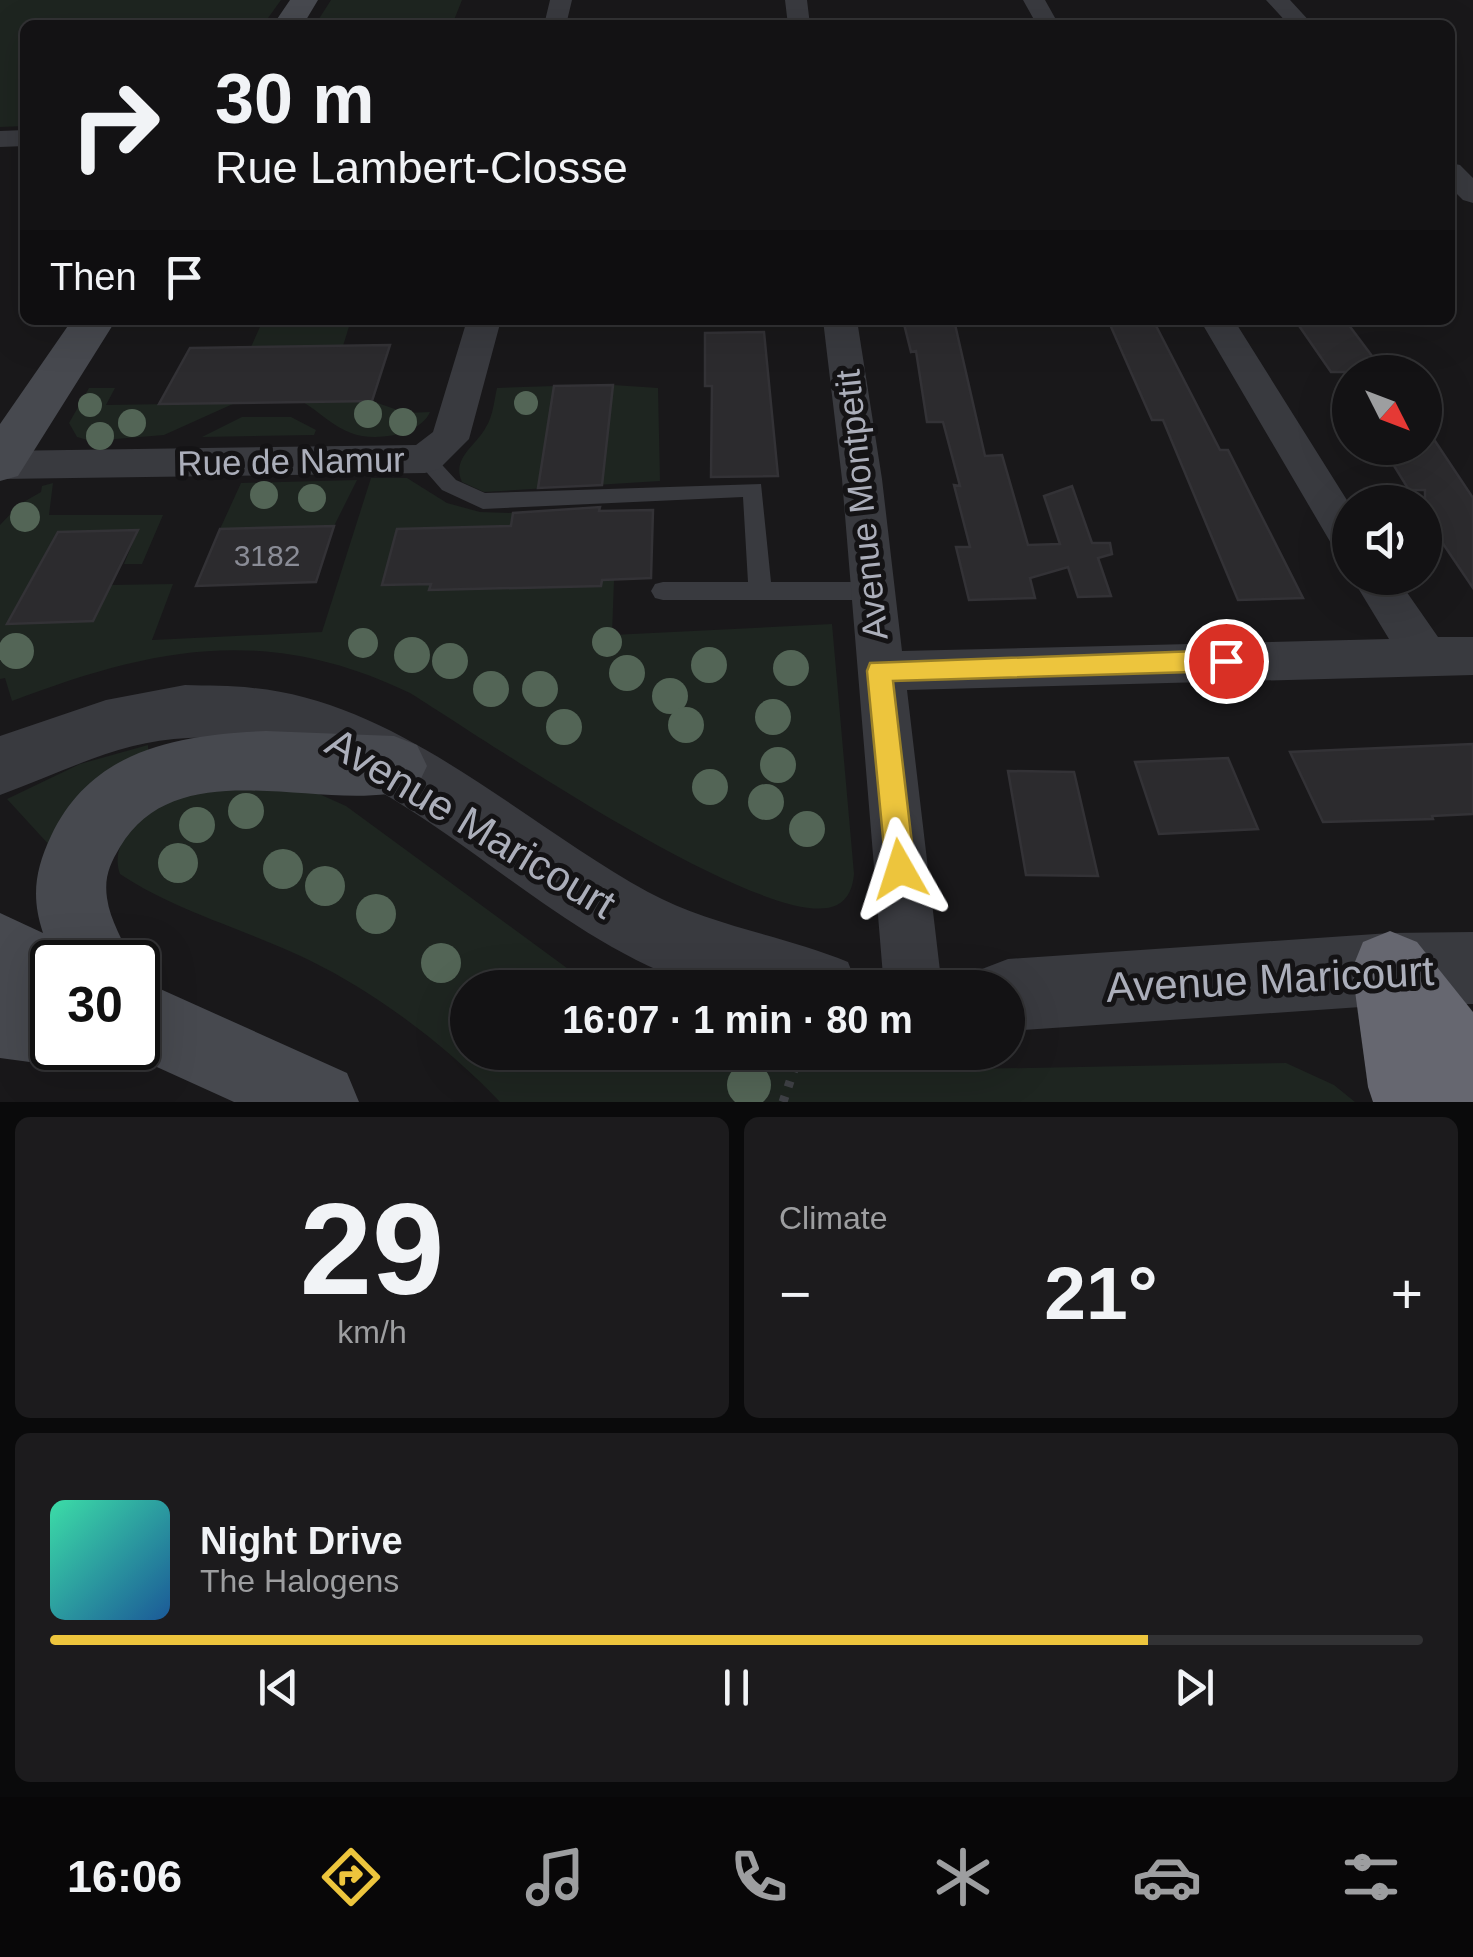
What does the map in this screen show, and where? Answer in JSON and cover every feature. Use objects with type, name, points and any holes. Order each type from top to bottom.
[{"type":"highway","points":[[1390,970],[1473,1076]]},
{"type":"highway","points":[[1390,970],[1408,1087],[1414,1102]]},
{"type":"main road","points":[[0,464],[91,325]]},
{"type":"main road","points":[[82,940],[71,875],[91,825],[145,782],[184,768],[244,758],[394,766]]},
{"type":"main road","points":[[0,950],[30,966]]},
{"type":"main road","points":[[0,1020],[30,1023]]},
{"type":"main road","points":[[160,1032],[245,1065],[318,1102]]},
{"type":"street","points":[[1277,0],[1297,20]]},
{"type":"street","name":"Rue de Namur","points":[[0,464],[425,459],[450,439],[483,325]]},
{"type":"street","name":"Avenue Montpetit","points":[[841,325],[862,479],[911,970]]},
{"type":"street","points":[[1220,325],[1332,509]]},
{"type":"street","points":[[1385,595],[1424,655]]},
{"type":"street","points":[[879,671],[1473,656]]},
{"type":"street","name":"Avenue Maricourt","points":[[0,767],[66,738],[135,718],[186,710],[240,710],[282,716],[331,733],[394,766],[622,915],[690,948],[763,970]]},
{"type":"street","name":"Avenue Maricourt","points":[[1025,995],[1473,968]]},
{"type":"lane","points":[[425,459],[449,486],[482,501],[753,489],[760,591]]},
{"type":"lane","points":[[663,591],[872,591]]},
{"type":"path","points":[[783,1102],[794,1070]]},
{"type":"shaded area","points":[[0,0],[281,0],[267,20],[20,20],[20,126],[0,127]]},
{"type":"shaded area","points":[[331,0],[462,0],[454,20],[318,20]]},
{"type":"shaded area","points":[[261,325],[349,325],[343,346],[251,347]]},
{"type":"shaded area","points":[[613,385],[658,388],[660,481],[484,492],[462,482],[462,459],[488,423],[497,388],[554,386],[542,468],[604,467]]},
{"type":"shaded area","points":[[89,388],[115,388],[106,405],[235,403],[164,435],[91,441],[77,437],[69,423]]},
{"type":"shaded area","points":[[372,401],[406,413],[430,412],[417,427],[406,432],[371,437],[345,430],[303,402]]},
{"type":"shaded area","points":[[242,417],[291,417],[316,430],[314,435],[202,437]]},
{"type":"shaded area","points":[[371,478],[407,478],[447,503],[480,512],[513,513],[511,526],[398,529],[383,585],[431,584],[430,590],[601,586],[602,580],[614,580],[612,635],[832,624],[854,874],[845,899],[837,905],[803,907],[752,891],[624,826],[410,693],[358,671],[307,658],[259,651],[163,657],[114,667],[12,701],[5,678],[0,679],[0,525],[20,504],[41,492],[42,486],[53,483],[49,515],[163,515],[142,564],[124,564],[138,530],[7,624],[93,621],[111,585],[173,584],[152,640],[322,632]]},
{"type":"shaded area","points":[[357,480],[334,526],[220,529],[241,483]]},
{"type":"shaded area","points":[[148,745],[148,755],[51,847],[7,799],[80,764]]},
{"type":"shaded area","points":[[308,789],[346,806],[570,970],[450,970],[450,1055],[386,1005],[309,960],[189,910],[120,874],[118,862],[123,840],[163,791]]},
{"type":"shaded area","points":[[1286,1063],[1334,1085],[1355,1102],[500,1102],[467,1070],[814,1072]]},
{"type":"building","points":[[904,325],[955,325],[985,456],[1002,455],[1028,545],[1060,544],[1044,496],[1072,486],[1092,543],[1110,543],[1112,554],[1098,558],[1111,596],[1078,597],[1068,567],[1030,578],[1035,598],[969,600],[956,547],[970,547],[954,485],[960,486],[943,422],[927,422],[916,351],[911,352]]},
{"type":"building","points":[[1110,325],[1156,325],[1220,450],[1228,450],[1303,598],[1238,600],[1163,420],[1152,420]]},
{"type":"building","points":[[1298,325],[1349,325],[1371,355],[1332,355],[1332,372]]},
{"type":"building","points":[[764,332],[778,476],[711,477],[712,386],[705,386],[705,333]]},
{"type":"building","points":[[390,345],[372,401],[159,404],[190,348]]},
{"type":"building","points":[[613,385],[602,485],[538,488],[554,386]]},
{"type":"building","points":[[1442,452],[1473,498],[1473,588],[1442,542],[1442,485],[1406,485],[1394,465],[1442,465]]},
{"type":"building","points":[[600,507],[599,511],[653,510],[651,578],[602,580],[601,586],[429,590],[431,584],[382,585],[397,529],[511,526],[513,513]]},
{"type":"building","points":[[334,526],[316,582],[196,586],[220,529]]},
{"type":"building","points":[[138,530],[93,621],[7,624],[58,532]]},
{"type":"building","points":[[1473,744],[1473,814],[1432,816],[1433,819],[1323,822],[1290,752]]},
{"type":"building","points":[[1228,758],[1258,829],[1159,834],[1135,762]]},
{"type":"building","points":[[1008,771],[1074,772],[1098,876],[1026,875]]},
{"type":"route","points":[[900,869],[879,671],[1226,661]]}]
